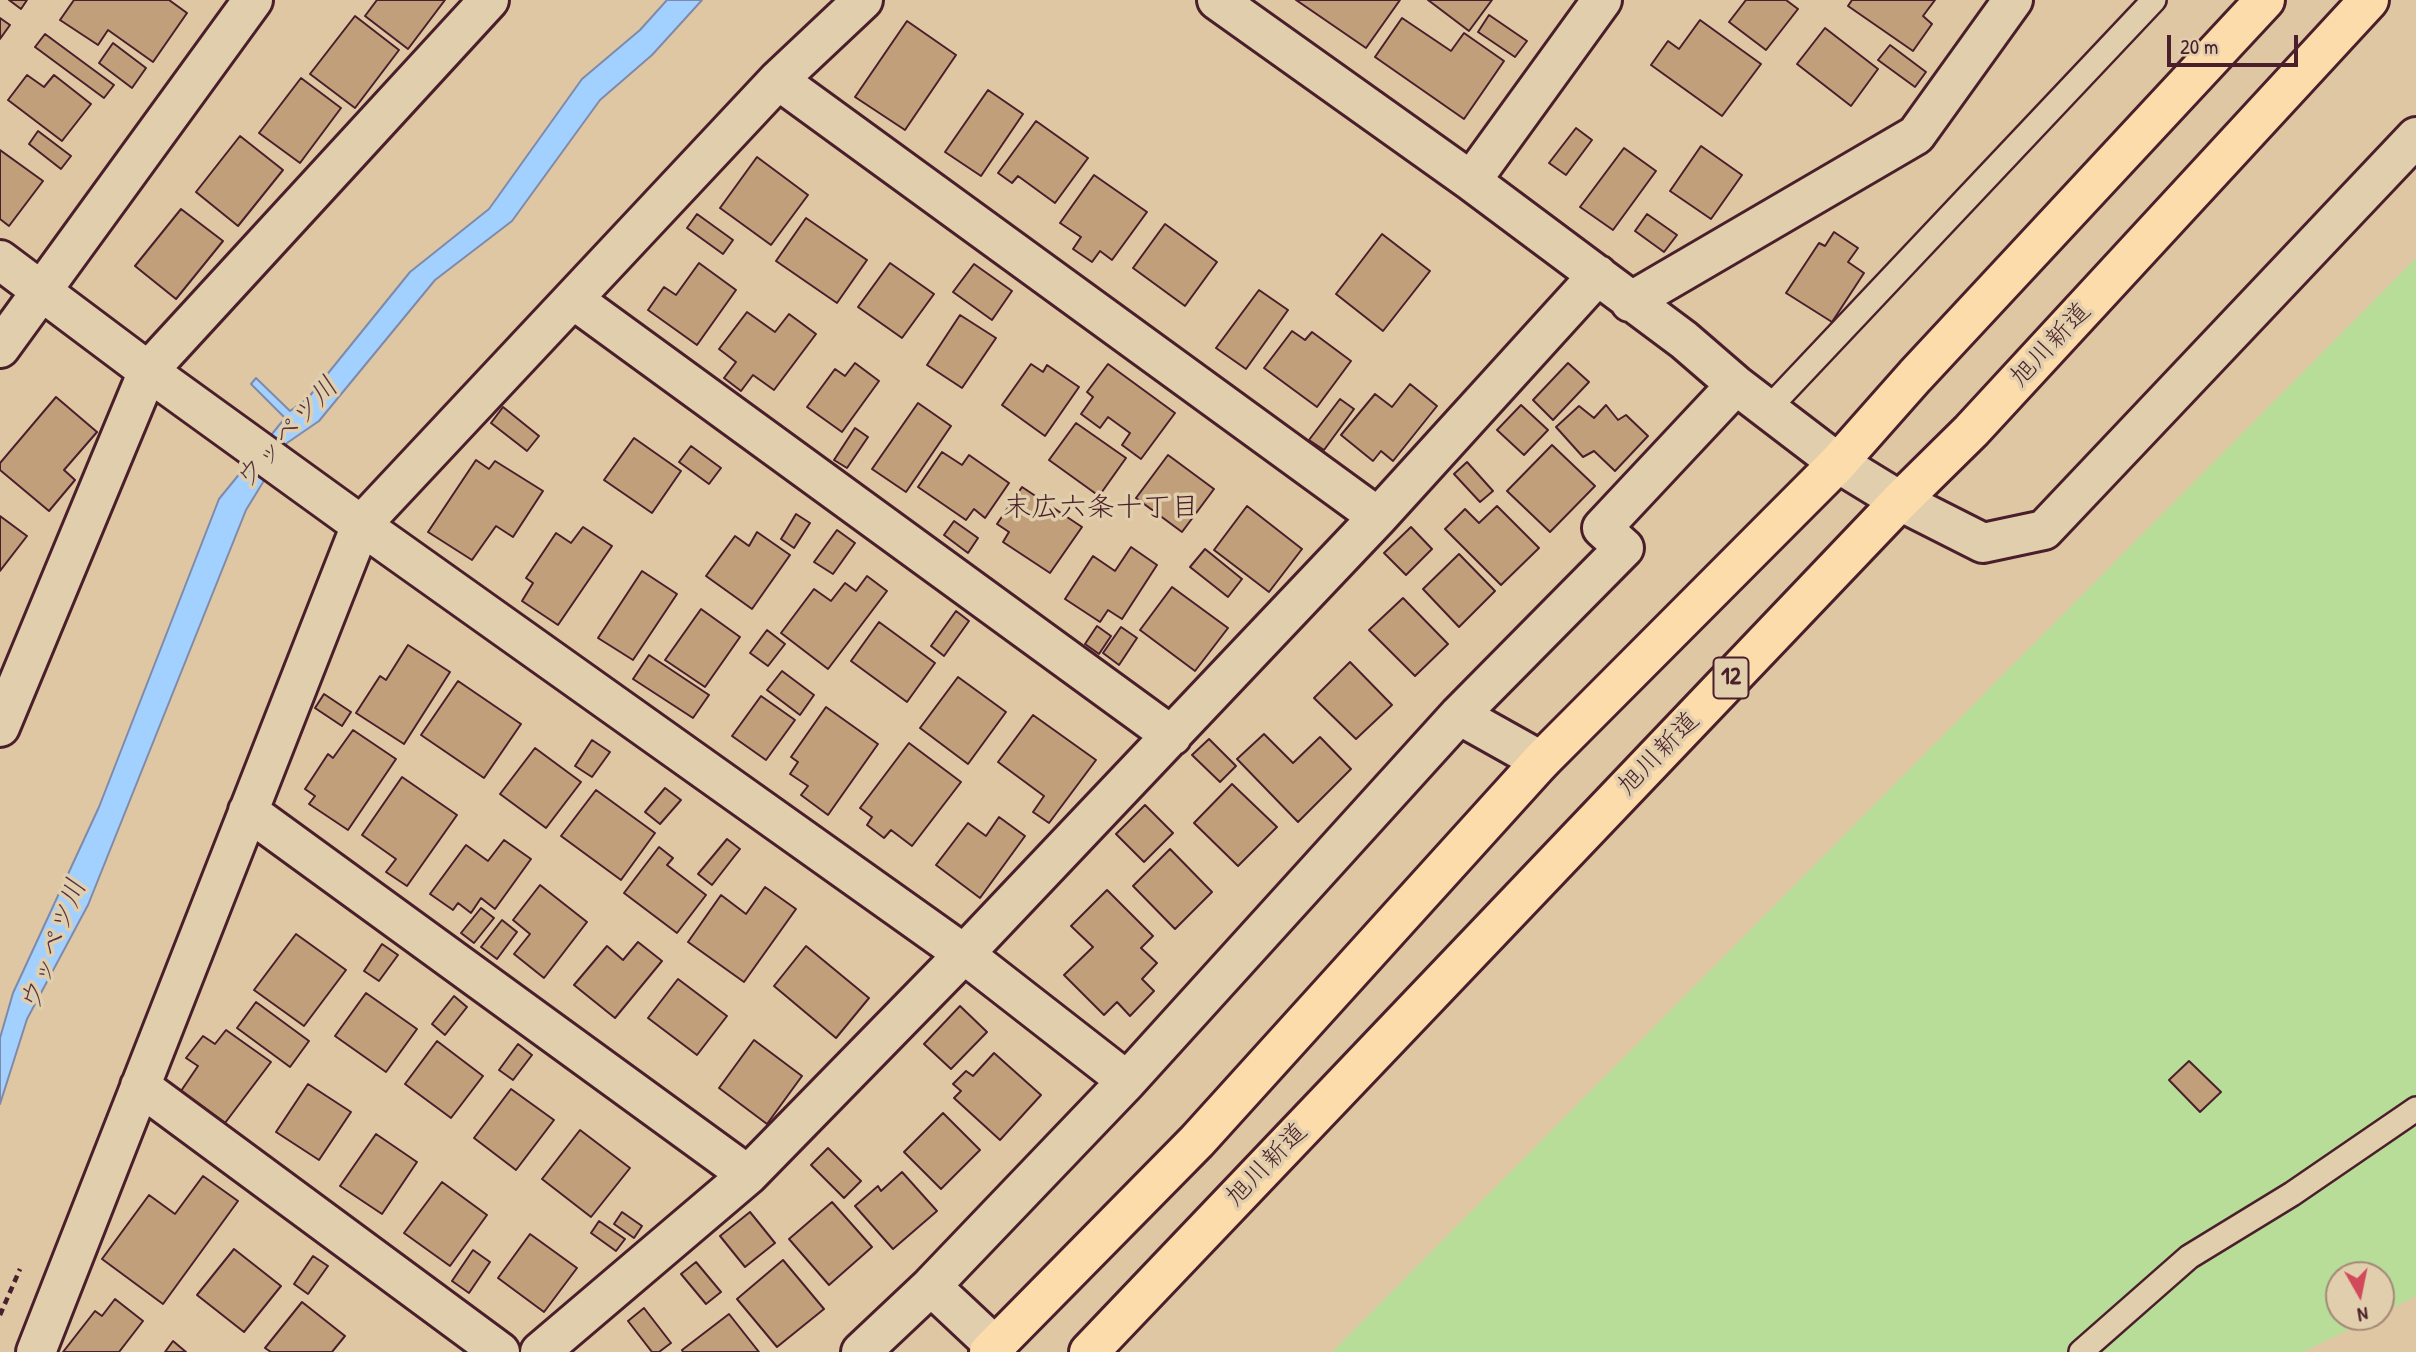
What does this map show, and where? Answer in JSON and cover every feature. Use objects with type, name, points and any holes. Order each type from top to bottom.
[{"type":"highway","points":[[992,1349],[1197,1141],[1541,761],[1838,463],[2265,0]]},
{"type":"highway","name":"旭川新道","points":[[1089,1352],[1900,501],[1971,431],[2369,0]]},
{"type":"street","points":[[0,348],[254,0]]},
{"type":"street","points":[[0,727],[148,371],[489,0]]},
{"type":"street","points":[[36,1352],[361,526],[778,80],[863,0]]},
{"type":"street","points":[[1471,181],[1602,0]]},
{"type":"street","points":[[1630,302],[1916,135],[2013,0]]},
{"type":"street","points":[[1224,2],[1598,275],[1838,463],[1900,501],[1983,544],[2044,530],[2416,138]]},
{"type":"street","points":[[778,80],[1378,517]]},
{"type":"street","points":[[0,260],[361,526],[964,954],[1127,1081]]},
{"type":"street","points":[[540,1352],[748,1175],[1172,736],[1378,517],[1598,275]]},
{"type":"street","points":[[574,300],[1172,736]]},
{"type":"street","points":[[861,1352],[931,1286],[1127,1081],[1459,715],[1624,548],[1602,528],[1736,385]]},
{"type":"street","points":[[1459,715],[1541,761]]},
{"type":"street","points":[[248,811],[748,1175]]},
{"type":"street","points":[[140,1086],[500,1352]]},
{"type":"street","points":[[931,1286],[992,1349]]},
{"type":"lane","points":[[1768,409],[2154,0]]},
{"type":"lane","points":[[2081,1352],[2189,1257],[2291,1194],[2416,1109]]},
{"type":"green space","points":[[2416,258],[2416,1296],[2395,1307],[2395,1261],[2325,1261],[2325,1331],[2346,1331],[2303,1352],[1332,1352]]},
{"type":"water","name":"ウッペツ川","points":[[667,0],[702,0],[652,55],[600,100],[512,221],[435,280],[319,421],[287,443],[246,510],[88,905],[27,1019],[0,1104],[0,1038],[13,993],[99,807],[219,499],[285,418],[251,384],[256,378],[290,411],[308,398],[410,272],[489,209],[582,79],[640,30]]},
{"type":"building","points":[[9,0],[27,0],[21,9]]},
{"type":"building","points":[[74,0],[169,0],[187,13],[153,62],[108,30],[98,45],[60,20]]},
{"type":"building","points":[[377,0],[445,0],[408,49],[365,16]]},
{"type":"building","points":[[1296,0],[1400,0],[1366,48]]},
{"type":"building","points":[[1428,0],[1492,0],[1469,31]]},
{"type":"building","points":[[1746,0],[1786,0],[1798,9],[1766,50],[1729,22]]},
{"type":"building","points":[[1852,0],[1935,0],[1923,16],[1932,24],[1913,51],[1848,6]]},
{"type":"building","points":[[1489,15],[1527,41],[1515,57],[1478,32]]},
{"type":"building","points":[[355,16],[399,50],[355,108],[310,74]]},
{"type":"building","points":[[0,18],[10,25],[0,39]]},
{"type":"building","points":[[1402,18],[1451,51],[1464,33],[1504,61],[1464,119],[1375,57]]},
{"type":"building","points":[[1700,20],[1761,64],[1722,116],[1651,65],[1668,41],[1679,49]]},
{"type":"building","points":[[907,21],[956,55],[905,130],[855,97]]},
{"type":"building","points":[[1825,28],[1878,69],[1851,106],[1797,64]]},
{"type":"building","points":[[45,34],[114,85],[104,98],[35,47]]},
{"type":"building","points":[[113,43],[146,68],[132,88],[99,63]]},
{"type":"building","points":[[1890,45],[1926,72],[1915,87],[1878,60]]},
{"type":"building","points":[[27,75],[44,87],[54,75],[91,104],[62,141],[8,100]]},
{"type":"building","points":[[301,78],[341,108],[300,163],[259,133]]},
{"type":"building","points":[[988,90],[1023,114],[981,176],[945,152]]},
{"type":"building","points":[[1036,121],[1088,158],[1055,203],[1018,176],[1012,183],[998,173]]},
{"type":"building","points":[[1576,128],[1592,140],[1566,175],[1549,163]]},
{"type":"building","points":[[38,131],[71,156],[61,169],[29,144]]},
{"type":"building","points":[[240,136],[283,170],[238,226],[196,192]]},
{"type":"building","points":[[1701,146],[1742,175],[1711,219],[1670,191]]},
{"type":"building","points":[[1624,148],[1656,171],[1613,230],[1580,207]]},
{"type":"building","points":[[0,150],[43,181],[9,226],[0,219]]},
{"type":"building","points":[[757,157],[808,195],[771,245],[720,208]]},
{"type":"building","points":[[1094,175],[1147,212],[1112,260],[1100,251],[1092,262],[1073,249],[1081,237],[1060,223]]},
{"type":"building","points":[[181,209],[223,241],[176,299],[135,266]]},
{"type":"building","points":[[697,214],[733,240],[723,254],[687,228]]},
{"type":"building","points":[[1647,214],[1677,235],[1664,252],[1635,231]]},
{"type":"building","points":[[806,218],[867,260],[837,303],[776,261]]},
{"type":"building","points":[[1165,224],[1217,262],[1185,306],[1133,268]]},
{"type":"building","points":[[1834,232],[1858,248],[1848,262],[1864,273],[1832,322],[1786,293],[1819,243],[1825,246]]},
{"type":"building","points":[[1382,234],[1430,271],[1383,331],[1336,294]]},
{"type":"building","points":[[699,263],[736,290],[697,345],[648,310],[664,287],[676,295]]},
{"type":"building","points":[[890,263],[934,294],[902,338],[858,307]]},
{"type":"building","points":[[974,264],[1012,291],[992,320],[953,292]]},
{"type":"building","points":[[1259,290],[1288,310],[1246,369],[1216,348]]},
{"type":"building","points":[[747,312],[775,332],[789,314],[816,334],[774,390],[753,375],[741,391],[724,378],[736,362],[719,349]]},
{"type":"building","points":[[960,315],[996,338],[962,388],[927,365]]},
{"type":"building","points":[[1292,331],[1305,340],[1312,332],[1351,361],[1317,407],[1264,368]]},
{"type":"building","points":[[855,363],[879,381],[842,432],[807,407],[835,369],[845,376]]},
{"type":"building","points":[[1568,363],[1589,382],[1553,420],[1533,400]]},
{"type":"building","points":[[1031,364],[1043,372],[1047,365],[1079,387],[1045,436],[1002,405]]},
{"type":"building","points":[[1108,364],[1175,413],[1141,459],[1122,445],[1130,433],[1108,417],[1100,428],[1081,414],[1093,397],[1087,392]]},
{"type":"building","points":[[1410,384],[1437,406],[1393,461],[1381,451],[1373,461],[1341,435],[1375,394],[1392,407]]},
{"type":"building","points":[[56,397],[97,432],[64,470],[75,480],[49,511],[0,470],[0,463]]},
{"type":"building","points":[[1340,399],[1354,409],[1324,450],[1309,440]]},
{"type":"building","points":[[918,403],[951,426],[906,492],[872,469]]},
{"type":"building","points":[[1521,405],[1548,430],[1524,455],[1497,430]]},
{"type":"building","points":[[1606,405],[1618,420],[1626,415],[1648,436],[1615,471],[1594,451],[1583,457],[1556,427],[1579,406],[1594,418]]},
{"type":"building","points":[[503,407],[539,436],[527,451],[491,423]]},
{"type":"building","points":[[1076,423],[1126,458],[1099,496],[1049,460]]},
{"type":"building","points":[[855,428],[868,437],[847,468],[834,460]]},
{"type":"building","points":[[634,438],[681,471],[652,513],[604,480]]},
{"type":"building","points":[[1552,445],[1595,486],[1550,532],[1507,491]]},
{"type":"building","points":[[691,446],[721,468],[709,484],[679,462]]},
{"type":"building","points":[[942,452],[962,465],[969,455],[1009,483],[985,518],[974,509],[966,520],[918,487]]},
{"type":"building","points":[[1168,455],[1214,489],[1182,532],[1136,498]]},
{"type":"building","points":[[476,460],[489,469],[495,461],[543,491],[513,537],[496,526],[472,560],[428,532]]},
{"type":"building","points":[[1467,462],[1493,491],[1480,502],[1454,474]]},
{"type":"building","points":[[1022,487],[1082,527],[1050,573],[1003,542],[1009,532],[997,524]]},
{"type":"building","points":[[1247,506],[1302,549],[1269,592],[1214,550]]},
{"type":"building","points":[[1497,506],[1539,548],[1501,585],[1445,529],[1465,509],[1479,523]]},
{"type":"building","points":[[796,514],[810,523],[794,548],[781,539]]},
{"type":"building","points":[[0,516],[27,536],[0,571]]},
{"type":"building","points":[[954,521],[978,538],[968,553],[944,535]]},
{"type":"building","points":[[583,527],[612,546],[558,625],[522,601],[533,583],[526,578],[556,533],[571,543]]},
{"type":"building","points":[[1411,527],[1432,549],[1406,575],[1384,553]]},
{"type":"building","points":[[837,530],[855,543],[833,574],[814,562]]},
{"type":"building","points":[[757,532],[790,555],[752,609],[706,576],[735,536],[749,546]]},
{"type":"building","points":[[1131,547],[1157,565],[1122,619],[1108,610],[1100,622],[1065,599],[1093,556],[1115,571]]},
{"type":"building","points":[[1205,549],[1242,579],[1228,597],[1190,567]]},
{"type":"building","points":[[1459,554],[1495,591],[1459,627],[1423,589]]},
{"type":"building","points":[[642,571],[677,594],[633,660],[598,638]]},
{"type":"building","points":[[867,576],[887,591],[828,669],[781,633],[814,589],[831,601],[845,583],[856,591]]},
{"type":"building","points":[[1172,587],[1228,628],[1195,671],[1140,630]]},
{"type":"building","points":[[1403,598],[1448,644],[1415,676],[1369,630]]},
{"type":"building","points":[[701,609],[740,637],[705,687],[665,660]]},
{"type":"building","points":[[956,611],[969,621],[944,656],[931,646]]},
{"type":"building","points":[[879,622],[935,663],[907,702],[851,661]]},
{"type":"building","points":[[1097,626],[1111,636],[1099,654],[1085,644]]},
{"type":"building","points":[[1121,627],[1137,638],[1119,665],[1103,653]]},
{"type":"building","points":[[767,630],[785,644],[768,666],[750,653]]},
{"type":"building","points":[[408,645],[450,672],[404,744],[356,713],[380,676],[386,680]]},
{"type":"building","points":[[649,655],[709,695],[693,718],[633,679]]},
{"type":"building","points":[[1350,662],[1392,705],[1356,739],[1314,698]]},
{"type":"building","points":[[782,671],[814,695],[800,715],[767,690]]},
{"type":"building","points":[[958,677],[1006,712],[968,764],[920,728]]},
{"type":"building","points":[[458,681],[521,724],[484,778],[421,735]]},
{"type":"building","points":[[324,694],[351,712],[342,726],[315,708]]},
{"type":"building","points":[[761,696],[795,720],[766,760],[732,736]]},
{"type":"building","points":[[826,707],[878,744],[828,815],[801,795],[808,786],[790,774],[798,762],[791,757]]},
{"type":"building","points":[[1033,715],[1096,760],[1049,823],[1033,812],[1044,796],[998,762]]},
{"type":"building","points":[[353,730],[396,759],[348,830],[309,804],[315,796],[305,789],[328,754],[333,758]]},
{"type":"building","points":[[1264,734],[1293,763],[1320,737],[1351,769],[1298,822],[1237,759]]},
{"type":"building","points":[[1209,739],[1236,766],[1220,782],[1192,755]]},
{"type":"building","points":[[592,740],[610,752],[592,777],[575,766]]},
{"type":"building","points":[[909,743],[961,782],[912,846],[891,830],[884,838],[867,825],[872,817],[860,808]]},
{"type":"building","points":[[535,748],[581,782],[546,828],[500,794]]},
{"type":"building","points":[[402,777],[457,815],[407,886],[386,872],[396,859],[362,835]]},
{"type":"building","points":[[1232,784],[1277,827],[1238,866],[1194,823]]},
{"type":"building","points":[[665,788],[681,800],[660,824],[645,812]]},
{"type":"building","points":[[596,790],[655,833],[621,880],[561,836]]},
{"type":"building","points":[[1145,805],[1173,833],[1144,862],[1116,834]]},
{"type":"building","points":[[999,817],[1025,836],[980,898],[936,865],[968,823],[986,836]]},
{"type":"building","points":[[727,839],[740,849],[712,885],[698,874]]},
{"type":"building","points":[[504,840],[531,859],[495,909],[481,898],[471,913],[458,903],[453,910],[430,894],[466,845],[488,861]]},
{"type":"building","points":[[659,847],[673,858],[667,865],[706,895],[677,933],[624,893]]},
{"type":"building","points":[[1170,849],[1212,892],[1175,929],[1133,886]]},
{"type":"building","points":[[540,885],[587,922],[544,978],[514,954],[530,934],[513,920]]},
{"type":"building","points":[[765,887],[796,909],[744,982],[688,942],[721,895],[746,914]]},
{"type":"building","points":[[1107,890],[1153,936],[1141,948],[1157,963],[1142,979],[1154,991],[1130,1016],[1117,1002],[1104,1015],[1064,975],[1093,947],[1071,926]]},
{"type":"building","points":[[481,908],[494,918],[474,943],[461,933]]},
{"type":"building","points":[[502,920],[517,932],[497,959],[481,947]]},
{"type":"building","points":[[296,934],[346,970],[304,1026],[254,990]]},
{"type":"building","points":[[638,942],[662,961],[615,1018],[574,985],[607,946],[623,960]]},
{"type":"building","points":[[382,944],[398,955],[379,981],[364,971]]},
{"type":"building","points":[[806,946],[869,998],[836,1038],[774,986]]},
{"type":"building","points":[[678,979],[727,1016],[697,1055],[648,1018]]},
{"type":"building","points":[[366,993],[417,1029],[386,1072],[335,1036]]},
{"type":"building","points":[[454,996],[467,1007],[445,1035],[432,1024]]},
{"type":"building","points":[[256,1002],[309,1041],[290,1067],[237,1028]]},
{"type":"building","points":[[960,1006],[987,1032],[951,1069],[924,1044]]},
{"type":"building","points":[[226,1030],[271,1062],[225,1123],[181,1091],[198,1066],[186,1058],[203,1036],[215,1044]]},
{"type":"building","points":[[754,1040],[802,1076],[767,1124],[719,1088]]},
{"type":"building","points":[[437,1041],[483,1076],[451,1118],[405,1084]]},
{"type":"building","points":[[518,1044],[532,1055],[513,1080],[499,1070]]},
{"type":"building","points":[[994,1053],[1041,1095],[1000,1140],[954,1098],[961,1091],[953,1084],[966,1071],[973,1076]]},
{"type":"building","points":[[2189,1061],[2221,1092],[2200,1112],[2169,1080]]},
{"type":"building","points":[[308,1084],[351,1112],[319,1160],[276,1132]]},
{"type":"building","points":[[511,1089],[554,1120],[516,1170],[474,1138]]},
{"type":"building","points":[[943,1113],[980,1150],[941,1189],[904,1152]]},
{"type":"building","points":[[580,1130],[630,1168],[591,1217],[542,1179]]},
{"type":"building","points":[[376,1134],[417,1162],[382,1214],[340,1186]]},
{"type":"building","points":[[828,1148],[861,1181],[844,1198],[811,1165]]},
{"type":"building","points":[[902,1172],[937,1211],[893,1249],[855,1206],[878,1186],[881,1191]]},
{"type":"building","points":[[203,1176],[238,1201],[163,1304],[102,1259],[149,1195],[175,1214]]},
{"type":"building","points":[[442,1182],[487,1215],[450,1266],[404,1233]]},
{"type":"building","points":[[832,1202],[872,1247],[829,1285],[789,1239]]},
{"type":"building","points":[[622,1212],[642,1226],[634,1238],[614,1224]]},
{"type":"building","points":[[750,1212],[775,1243],[745,1267],[720,1236]]},
{"type":"building","points":[[599,1221],[625,1239],[616,1251],[591,1233]]},
{"type":"building","points":[[530,1234],[577,1268],[544,1312],[498,1278]]},
{"type":"building","points":[[234,1249],[281,1286],[244,1332],[197,1295]]},
{"type":"building","points":[[473,1250],[490,1262],[469,1293],[452,1281]]},
{"type":"building","points":[[313,1256],[328,1266],[308,1294],[294,1284]]},
{"type":"building","points":[[783,1260],[824,1309],[777,1347],[737,1299]]},
{"type":"building","points":[[696,1262],[721,1292],[706,1304],[681,1274]]},
{"type":"building","points":[[115,1299],[143,1321],[119,1352],[63,1352],[95,1311],[102,1316]]},
{"type":"building","points":[[302,1302],[345,1336],[332,1352],[271,1352],[265,1348]]},
{"type":"building","points":[[644,1308],[671,1343],[659,1352],[652,1352],[628,1321]]},
{"type":"building","points":[[729,1314],[759,1352],[683,1352],[682,1350]]},
{"type":"building","points":[[173,1341],[186,1352],[165,1352]]},
{"type":"district","name":"末広六条十丁目","points":[[1101,509]]}]
